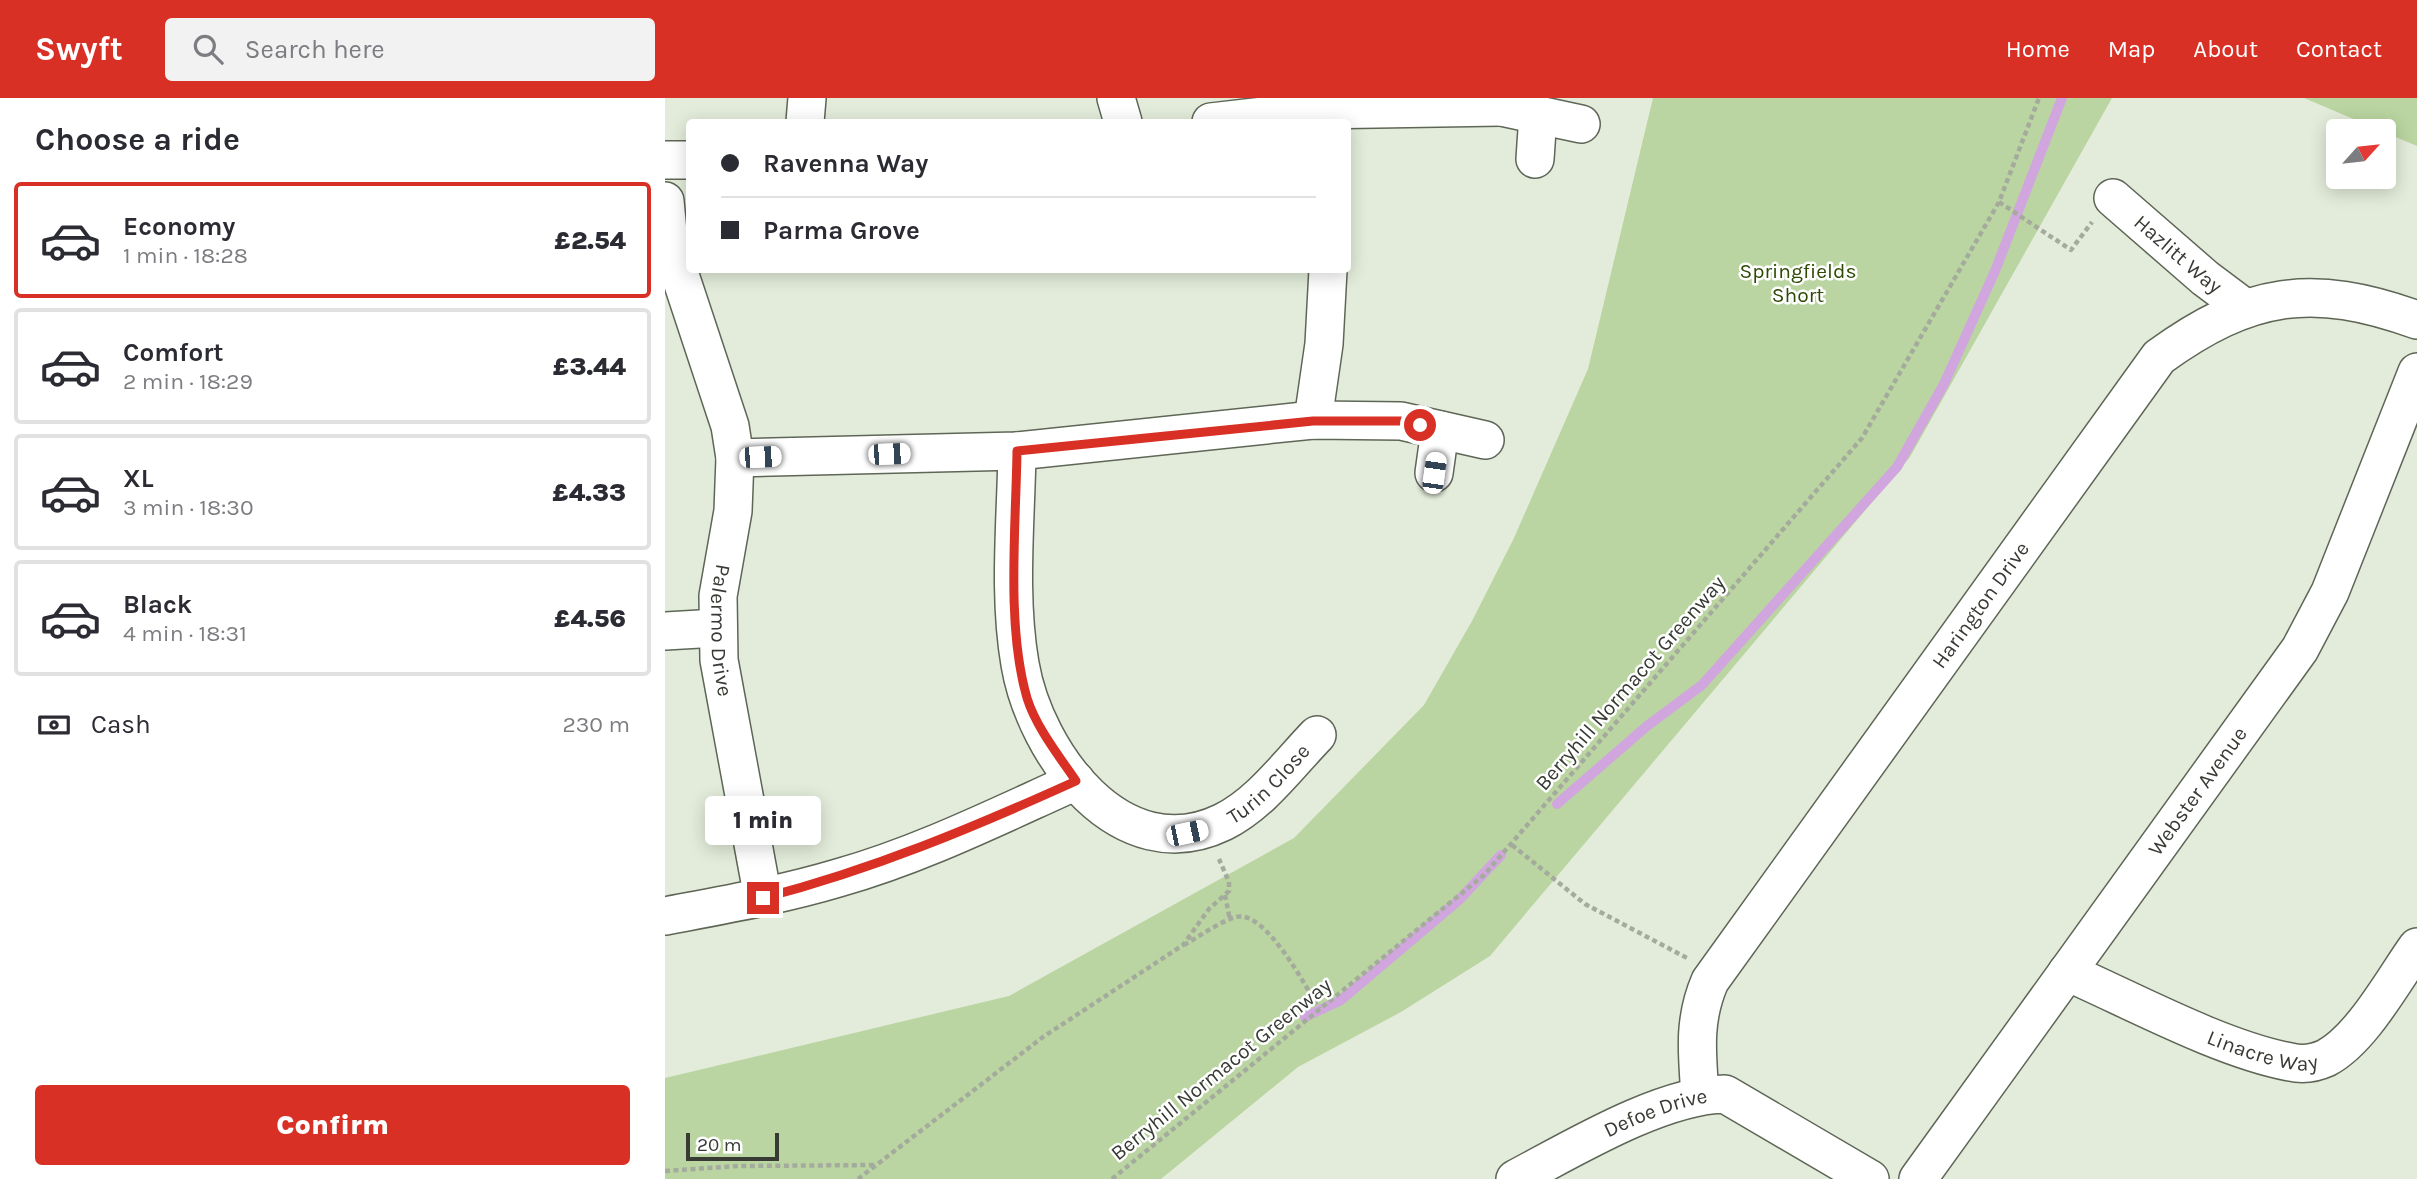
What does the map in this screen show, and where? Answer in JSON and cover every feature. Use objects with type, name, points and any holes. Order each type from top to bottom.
[{"type":"street","points":[[805,119],[807,98]]},
{"type":"street","points":[[1116,98],[1122,119]]},
{"type":"street","points":[[1263,119],[1501,103],[1538,115],[1581,124]]},
{"type":"street","points":[[1535,159],[1538,115]]},
{"type":"street","points":[[665,160],[686,160]]},
{"type":"street","name":"Hazlitt Way","points":[[2113,198],[2205,278],[2245,308]]},
{"type":"street","name":"Palermo Drive","points":[[665,201],[671,243],[730,426],[735,458],[736,485],[718,596],[719,660],[763,898]]},
{"type":"street","points":[[1313,421],[1324,344],[1328,273]]},
{"type":"street","name":"Harington Drive","points":[[1700,1094],[1696,1047],[1699,1007],[1715,973],[2159,357],[2199,329],[2245,308],[2310,296],[2356,303],[2417,320]]},
{"type":"street","name":"Webster Avenue","points":[[1918,1179],[2300,649],[2330,592],[2417,372]]},
{"type":"street","points":[[735,458],[1017,451],[1313,421],[1401,421],[1485,440]]},
{"type":"street","points":[[1434,473],[1440,430]]},
{"type":"street","name":"Turin Close","points":[[1017,451],[1015,586],[1019,662],[1028,700],[1076,781],[1091,800],[1109,815],[1131,826],[1168,834],[1206,829],[1240,812],[1317,735]]},
{"type":"street","points":[[665,631],[717,628]]},
{"type":"street","points":[[665,916],[763,898],[840,878],[914,852],[1076,781]]},
{"type":"street","name":"Linacre Way","points":[[2067,972],[2221,1040],[2289,1062],[2306,1064],[2325,1058],[2340,1048],[2367,1018],[2417,947]]},
{"type":"street","name":"Defoe Drive","points":[[1515,1179],[1651,1112],[1700,1094],[1725,1094],[1870,1179]]},
{"type":"path","name":"Berryhill Normacot Greenway","points":[[1112,1179],[1484,875],[1862,438],[2000,202],[2039,98]]},
{"type":"path","points":[[2000,202],[2071,250],[2113,198]]},
{"type":"path","points":[[1183,945],[1209,909],[1229,891],[1229,882],[1206,829]]},
{"type":"path","points":[[1511,845],[1585,904],[1715,973]]},
{"type":"path","points":[[1225,895],[1230,920]]},
{"type":"path","points":[[858,1179],[1043,1038],[1183,945],[1238,916],[1251,918],[1282,948],[1319,1009]]},
{"type":"path","points":[[665,1171],[738,1166],[876,1165]]},
{"type":"green space","name":"Springfields Short","points":[[1653,98],[2112,98],[1910,457],[1490,956],[1401,1012],[1298,1067],[1161,1179],[665,1179],[665,1078],[1009,996],[1294,838],[1424,705],[1472,621],[1514,538],[1588,369]]},
{"type":"green space","points":[[2304,98],[2417,98],[2417,146],[2396,137],[2396,119],[2353,119]]},
{"type":"waterway","points":[[1557,804],[1647,726],[1702,685],[1897,467],[1944,384],[1995,271],[2062,98]]},
{"type":"waterway","points":[[1305,1017],[1341,1000],[1458,901],[1501,855]]},
{"type":"route","points":[[763,898],[840,878],[914,852],[1076,781],[1051,743],[1028,700],[1019,662],[1015,586],[1017,451],[1313,421],[1401,421],[1420,425]]}]
